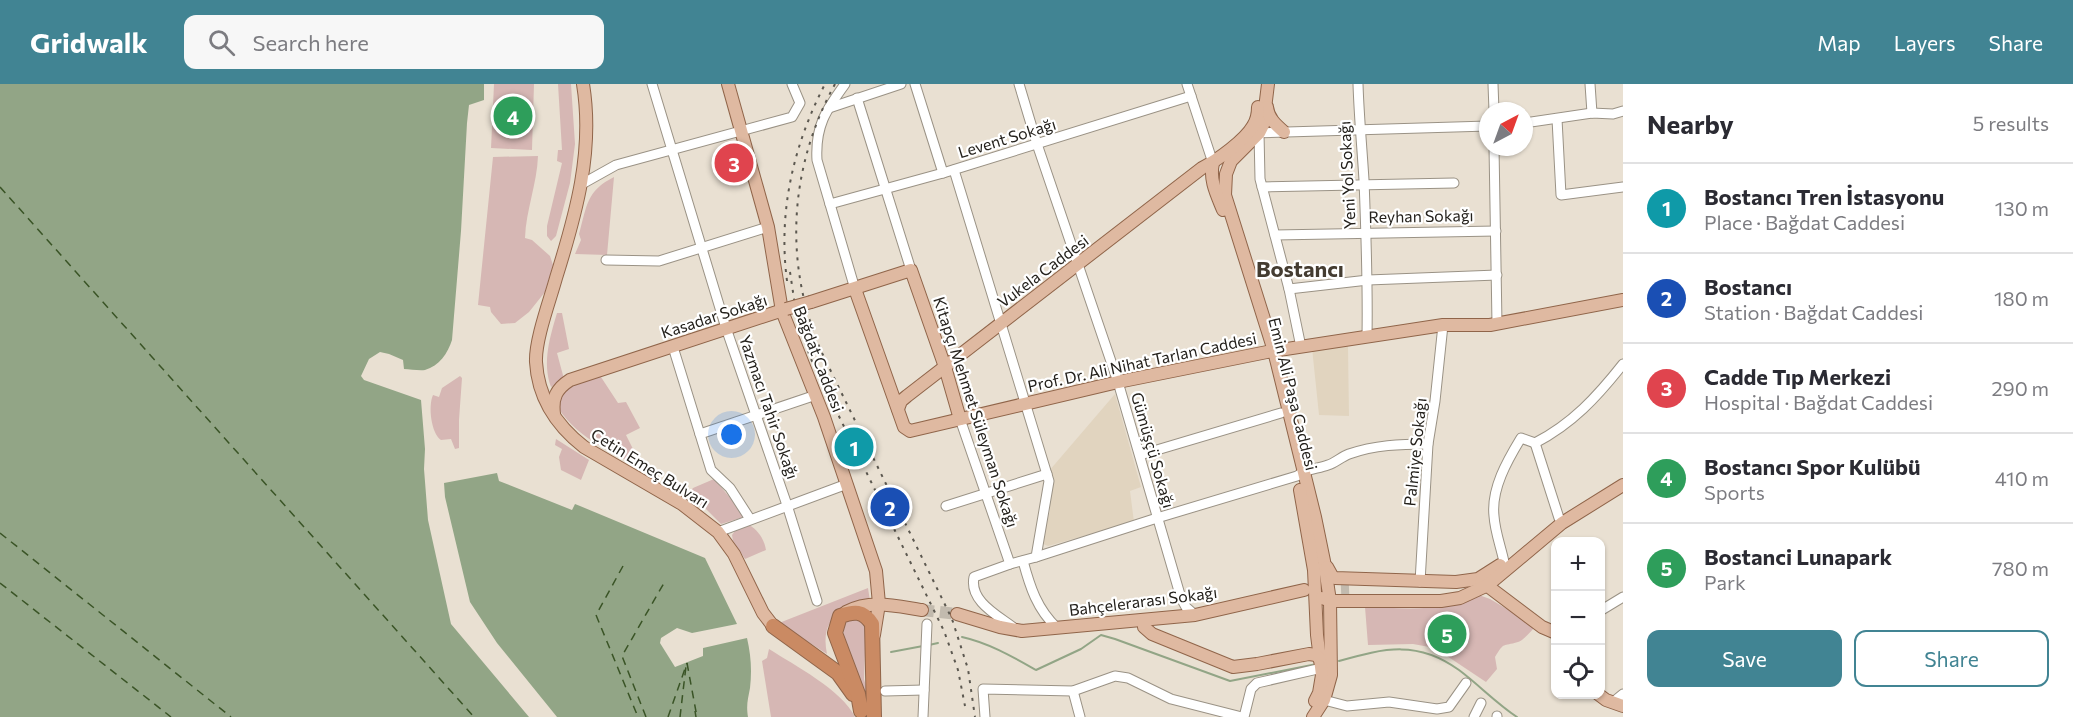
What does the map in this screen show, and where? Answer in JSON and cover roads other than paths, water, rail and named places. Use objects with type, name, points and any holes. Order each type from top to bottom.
[{"type":"highway","points":[[854,612],[867,616],[872,624],[866,715],[835,633],[840,616],[854,612]]},
{"type":"highway","points":[[773,626],[838,673],[866,715]]},
{"type":"main road","name":"Çetin Emeç Bulvarı","points":[[583,84],[587,115],[582,184],[536,359],[538,381],[555,418],[572,437],[584,447],[682,504],[718,532],[734,554],[763,613],[773,626]]},
{"type":"main road","name":"Bağdat Caddesi","points":[[728,84],[768,227],[784,310],[816,395],[876,572],[879,604],[872,645]]},
{"type":"main road","points":[[1253,133],[1262,84]]},
{"type":"main road","points":[[1226,174],[1231,161],[1264,123],[1268,84]]},
{"type":"main road","points":[[1267,98],[1268,114],[1284,132]]},
{"type":"main road","name":"Vukela Caddesi","points":[[898,409],[901,401],[1001,323],[1202,168],[1213,163],[1253,133]]},
{"type":"main road","points":[[1213,163],[1221,166],[1226,174]]},
{"type":"main road","name":"Emin Ali Paşa Caddesi","points":[[1213,163],[1211,171],[1213,186],[1271,351],[1281,413],[1300,473],[1314,570],[1310,591],[1321,663],[1319,693],[1305,717]]},
{"type":"main road","name":"Emin Ali Paşa Caddesi","points":[[1226,174],[1226,195],[1271,351],[1324,561],[1330,601],[1331,675],[1324,700],[1313,717]]},
{"type":"main road","name":"Kasadar Sokağı","points":[[555,418],[553,403],[556,393],[560,386],[570,380],[911,270]]},
{"type":"main road","name":"Kitapçı Mehmet Süleyman Sokağı","points":[[911,270],[945,367],[960,419]]},
{"type":"main road","points":[[855,289],[898,409]]},
{"type":"main road","name":"Prof. Dr. Ali Nihat Tarlan Caddesi","points":[[898,409],[904,427],[910,431],[1118,382],[1271,351],[1443,325],[1497,324],[1623,300]]},
{"type":"main road","points":[[1324,561],[1332,576],[1348,583],[1409,589],[1456,588],[1483,582],[1559,518],[1623,479]]},
{"type":"main road","points":[[1310,591],[1330,601],[1441,601],[1460,598],[1562,523],[1623,485]]},
{"type":"main road","points":[[1251,603],[1273,592],[1304,582],[1314,570]]},
{"type":"main road","points":[[1359,600],[1345,598],[1338,593],[1337,585],[1483,582],[1542,627],[1551,631]]},
{"type":"main road","name":"Bahçelerarası Sokağı","points":[[957,614],[1016,630],[1057,628],[1195,615],[1310,591]]},
{"type":"main road","points":[[1331,623],[1340,611],[1359,600]]},
{"type":"main road","points":[[840,616],[855,607],[868,604],[922,610]]},
{"type":"main road","points":[[1146,620],[1144,627],[1152,634],[1233,666],[1309,654],[1316,655],[1321,663]]},
{"type":"street","name":"Yazmacı Tahir Sokağı","points":[[652,84],[726,328],[787,505],[817,601]]},
{"type":"street","points":[[582,184],[616,165],[792,117],[800,103],[792,84]]},
{"type":"street","points":[[845,84],[829,108],[817,134],[816,142],[817,160],[855,289]]},
{"type":"street","points":[[829,108],[901,84]]},
{"type":"street","points":[[915,84],[943,173]]},
{"type":"street","name":"Gümüşçü Sokağı","points":[[1019,84],[1037,144],[1118,382],[1181,598],[1186,608],[1195,615]]},
{"type":"street","name":"Emin Ali Paşa Caddesi","points":[[1187,84],[1213,163]]},
{"type":"street","name":"Yeni Yol Sokağı","points":[[1358,84],[1368,280],[1367,336]]},
{"type":"street","points":[[1493,84],[1494,102]]},
{"type":"street","points":[[1590,84],[1592,113]]},
{"type":"street","name":"Levent Sokağı","points":[[830,204],[954,170],[1191,96]]},
{"type":"street","points":[[857,98],[911,270]]},
{"type":"street","points":[[1533,122],[1623,111]]},
{"type":"street","points":[[1557,119],[1561,195],[1623,187]]},
{"type":"street","points":[[1301,347],[1289,290],[1262,187],[1253,133],[1479,126]]},
{"type":"street","points":[[1494,156],[1497,324]]},
{"type":"street","points":[[954,170],[1049,481],[1036,557]]},
{"type":"street","points":[[1262,187],[1454,183]]},
{"type":"street","points":[[606,260],[659,261],[768,227]]},
{"type":"street","name":"Reyhan Sokağı","points":[[1275,235],[1496,231]]},
{"type":"street","points":[[1289,290],[1368,280],[1497,275]]},
{"type":"street","name":"Palmiye Sokağı","points":[[1420,582],[1428,444],[1436,401],[1443,325]]},
{"type":"street","points":[[673,347],[711,470],[730,488],[750,519]]},
{"type":"street","points":[[1504,562],[1494,515],[1497,489],[1510,455],[1521,438],[1535,443],[1578,415],[1623,364]]},
{"type":"street","points":[[700,434],[816,395]]},
{"type":"street","points":[[1140,455],[1281,413]]},
{"type":"street","name":"Kitapçı Mehmet Süleyman Sokağı","points":[[960,419],[1010,564]]},
{"type":"street","points":[[1535,443],[1559,518]]},
{"type":"street","points":[[1016,630],[975,595],[972,586],[974,577],[1330,465],[1345,456],[1367,449],[1397,444],[1428,444]]},
{"type":"street","points":[[946,506],[1047,474]]},
{"type":"street","points":[[718,532],[847,484]]},
{"type":"street","name":"Bahçelerarası Sokağı","points":[[1023,561],[1035,600],[1045,616],[1057,628]]},
{"type":"street","points":[[1605,609],[1623,597]]},
{"type":"street","points":[[924,717],[927,624]]},
{"type":"street","points":[[985,717],[988,689],[1073,691],[1115,676],[1128,678],[1172,699],[1243,717],[1251,689],[1257,682],[1321,663]]},
{"type":"street","points":[[1324,700],[1347,706],[1389,702],[1419,712],[1449,707],[1466,683]]},
{"type":"street","points":[[885,691],[924,690]]},
{"type":"street","points":[[1073,691],[1080,717]]},
{"type":"street","points":[[1618,704],[1623,694]]},
{"type":"street","points":[[1474,717],[1481,703]]},
{"type":"waterway","points":[[962,637],[1010,655],[1036,670],[1081,649],[1101,635],[1230,681],[1317,664]]},
{"type":"waterway","points":[[929,645],[938,643]]},
{"type":"waterway","points":[[891,652],[923,646]]},
{"type":"waterway","points":[[1339,661],[1386,650],[1401,649],[1429,654],[1459,670],[1517,717]]},
{"type":"tunnel","points":[[1305,590],[1349,588]]},
{"type":"tunnel","points":[[922,610],[957,614]]},
{"type":"railway","points":[[787,281],[785,230],[791,180],[804,131],[825,84]]},
{"type":"railway","points":[[835,84],[808,149],[800,183],[797,251],[801,285],[809,319],[822,353],[952,619],[968,669],[975,717]]},
{"type":"railway","points":[[790,272],[796,312],[810,357],[944,631],[958,670],[965,706]]},
{"type":"place","name":"Bostancı Spor Kulübü","points":[[513,116]]},
{"type":"place","name":"Cadde Tıp Merkezi","points":[[734,163]]},
{"type":"place","name":"Bostancı Tren İstasyonu","points":[[854,447]]},
{"type":"place","name":"Bostancı","points":[[890,507]]},
{"type":"place","name":"Bostanci Lunapark","points":[[1447,634]]},
{"type":"district","name":"Bostancı","points":[[1300,269]]}]
